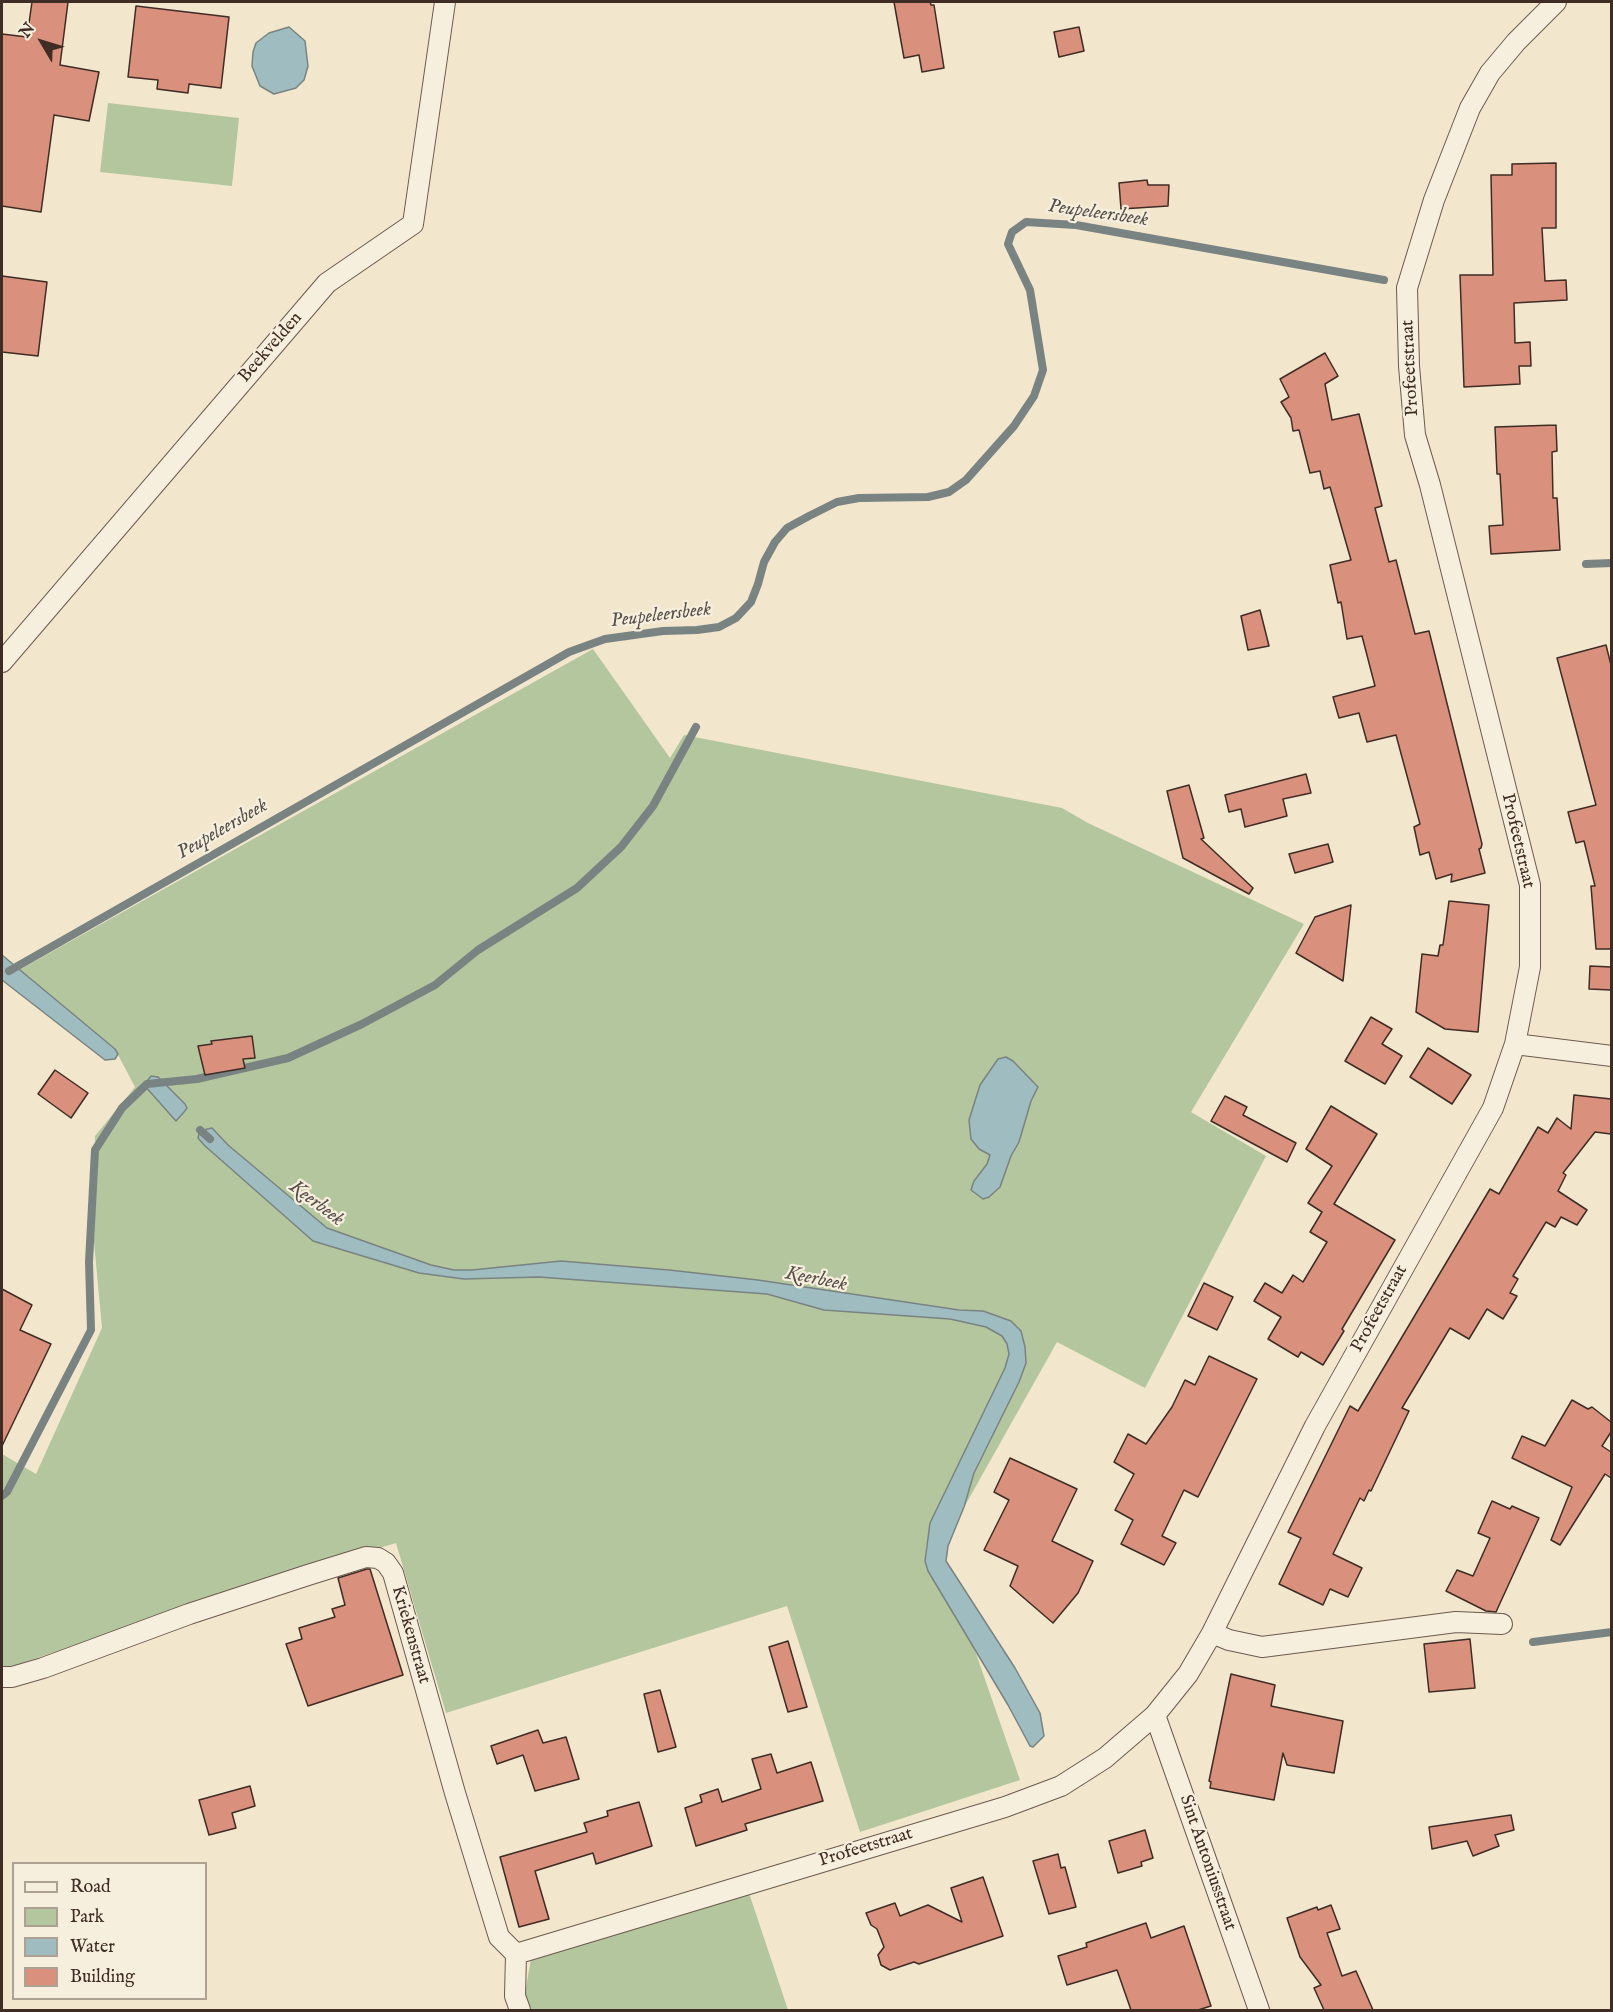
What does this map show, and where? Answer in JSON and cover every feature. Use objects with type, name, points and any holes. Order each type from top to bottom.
[{"type":"street","name":"Beekvelden","points":[[2,662],[327,283],[413,224],[445,2]]},
{"type":"street","name":"Profeetstraat","points":[[516,1953],[1005,1807],[1061,1786],[1106,1758],[1155,1715],[1188,1674],[1212,1633],[1315,1426],[1492,1108],[1515,1044],[1530,967],[1530,885],[1430,485],[1415,435],[1409,366],[1407,288],[1434,200],[1470,108],[1491,73],[1516,42],[1556,2]]},
{"type":"street","points":[[1515,1044],[1611,1056]]},
{"type":"street","name":"Kriekenstraat","points":[[2,1677],[12,1677],[43,1668],[189,1614],[308,1575],[366,1557],[378,1558],[386,1563],[393,1573],[455,1793],[499,1937],[516,1953]]},
{"type":"street","points":[[1212,1633],[1229,1640],[1262,1647],[1456,1622],[1502,1624]]},
{"type":"street","name":"Sint Antoniusstraat","points":[[1155,1715],[1259,2010]]},
{"type":"street","points":[[516,1953],[515,1996],[520,2010]]},
{"type":"green space","points":[[108,103],[239,118],[232,186],[100,172]]},
{"type":"green space","points":[[593,649],[670,758],[684,735],[1062,808],[1088,823],[1304,924],[1191,1112],[1266,1156],[1145,1388],[1057,1342],[940,1550],[1020,1780],[860,1832],[787,1606],[446,1713],[396,1543],[158,1616],[17,1665],[2,1667],[2,1454],[36,1474],[102,1328],[94,1242],[95,1136],[135,1087],[115,1049],[19,970]]},
{"type":"green space","points":[[749,1893],[788,2010],[531,2010],[525,1993],[531,1959]]},
{"type":"water","points":[[289,27],[305,41],[308,66],[304,80],[296,88],[274,94],[260,86],[252,66],[253,52],[256,43],[269,33]]},
{"type":"water","points":[[2,955],[115,1049],[118,1054],[115,1059],[105,1060],[2,980]]},
{"type":"water","points":[[1006,1057],[1013,1061],[1038,1087],[1000,1187],[989,1197],[983,1199],[971,1190],[990,1155],[979,1149],[971,1139],[969,1120],[980,1085],[998,1059]]},
{"type":"water","points":[[151,1076],[158,1077],[185,1104],[187,1108],[176,1121],[144,1085]]},
{"type":"water","points":[[212,1128],[228,1145],[327,1228],[431,1265],[454,1270],[472,1270],[561,1261],[669,1270],[758,1280],[959,1310],[983,1311],[1011,1321],[1021,1331],[1026,1363],[974,1473],[964,1507],[948,1546],[946,1561],[1015,1668],[1040,1713],[1044,1736],[1033,1747],[1030,1746],[928,1571],[925,1561],[930,1523],[1005,1368],[1009,1354],[1002,1336],[986,1327],[950,1319],[824,1310],[767,1294],[539,1277],[464,1279],[419,1273],[313,1241],[204,1145],[198,1138],[199,1134]]},
{"type":"building","points":[[32,2],[68,2],[60,65],[99,72],[89,121],[54,115],[41,212],[2,206],[2,34],[27,37]]},
{"type":"building","points":[[894,2],[930,2],[934,5],[944,68],[922,72],[919,55],[904,58]]},
{"type":"building","points":[[136,6],[229,17],[221,88],[189,84],[188,93],[157,89],[158,80],[128,77]]},
{"type":"building","points":[[1079,27],[1084,51],[1059,57],[1054,32]]},
{"type":"building","points":[[1556,163],[1556,228],[1542,228],[1545,281],[1566,280],[1567,300],[1514,303],[1515,343],[1530,342],[1531,366],[1519,366],[1520,384],[1464,387],[1460,275],[1493,275],[1491,175],[1512,175],[1512,164]]},
{"type":"building","points":[[1147,180],[1148,185],[1169,185],[1168,206],[1121,209],[1119,183]]},
{"type":"building","points":[[2,276],[47,282],[38,356],[2,352]]},
{"type":"building","points":[[1325,353],[1338,376],[1325,384],[1332,420],[1359,414],[1382,506],[1375,508],[1389,562],[1396,560],[1415,634],[1429,631],[1482,844],[1479,849],[1485,873],[1451,882],[1452,874],[1436,879],[1429,852],[1420,855],[1414,827],[1420,824],[1396,735],[1367,742],[1359,713],[1339,718],[1333,697],[1375,686],[1362,636],[1347,639],[1341,602],[1338,603],[1330,565],[1351,560],[1330,487],[1324,489],[1320,471],[1310,473],[1299,430],[1293,431],[1291,418],[1281,402],[1289,397],[1280,379]]},
{"type":"building","points":[[1556,425],[1557,451],[1552,452],[1553,498],[1557,498],[1560,550],[1491,554],[1489,526],[1503,525],[1500,474],[1497,474],[1495,427]]},
{"type":"building","points":[[1260,610],[1269,646],[1248,650],[1241,616]]},
{"type":"building","points":[[1606,645],[1611,665],[1611,949],[1596,949],[1591,886],[1595,886],[1584,841],[1576,843],[1568,812],[1596,805],[1557,658]]},
{"type":"building","points":[[1306,774],[1311,793],[1283,799],[1287,816],[1245,827],[1241,809],[1229,812],[1225,795]]},
{"type":"building","points":[[1189,785],[1204,838],[1201,839],[1253,888],[1249,894],[1183,858],[1167,791]]},
{"type":"building","points":[[1328,844],[1333,862],[1295,873],[1289,854]]},
{"type":"building","points":[[1449,901],[1489,905],[1478,1032],[1445,1029],[1416,1012],[1422,954],[1438,956],[1440,945],[1443,945]]},
{"type":"building","points":[[1351,905],[1343,981],[1296,953],[1315,917]]},
{"type":"building","points":[[1590,966],[1611,967],[1611,990],[1589,989]]},
{"type":"building","points":[[1371,1017],[1392,1029],[1382,1044],[1402,1056],[1385,1084],[1345,1061]]},
{"type":"building","points":[[252,1036],[255,1058],[243,1059],[245,1068],[205,1075],[198,1046],[212,1044],[211,1041]]},
{"type":"building","points":[[1428,1048],[1471,1075],[1452,1104],[1410,1077]]},
{"type":"building","points":[[55,1070],[88,1093],[71,1118],[38,1094]]},
{"type":"building","points":[[1574,1095],[1611,1099],[1611,1134],[1595,1132],[1563,1173],[1566,1175],[1558,1191],[1587,1210],[1577,1225],[1561,1217],[1555,1227],[1546,1222],[1513,1276],[1518,1279],[1510,1293],[1517,1296],[1503,1319],[1487,1309],[1469,1339],[1450,1328],[1402,1408],[1409,1411],[1371,1491],[1369,1490],[1364,1501],[1360,1498],[1333,1554],[1362,1568],[1348,1597],[1330,1589],[1323,1605],[1279,1584],[1301,1538],[1288,1532],[1350,1406],[1358,1411],[1490,1189],[1499,1194],[1538,1127],[1548,1133],[1557,1118],[1571,1129]]},
{"type":"building","points":[[1225,1096],[1247,1107],[1243,1115],[1296,1143],[1287,1162],[1211,1121]]},
{"type":"building","points":[[1331,1106],[1377,1134],[1334,1204],[1395,1240],[1323,1365],[1301,1352],[1298,1357],[1268,1339],[1281,1317],[1254,1301],[1265,1283],[1282,1293],[1293,1275],[1303,1282],[1327,1242],[1310,1232],[1322,1212],[1308,1203],[1332,1166],[1306,1149]]},
{"type":"building","points":[[1204,1283],[1233,1297],[1217,1330],[1188,1316]]},
{"type":"building","points":[[2,1289],[32,1305],[20,1330],[51,1344],[2,1446]]},
{"type":"building","points":[[1209,1356],[1257,1379],[1198,1497],[1184,1490],[1162,1536],[1176,1543],[1164,1565],[1121,1544],[1133,1520],[1115,1510],[1134,1474],[1114,1462],[1128,1434],[1146,1444],[1172,1407],[1185,1380],[1195,1385]]},
{"type":"building","points":[[1572,1400],[1588,1409],[1592,1407],[1611,1422],[1611,1432],[1602,1446],[1611,1452],[1611,1478],[1605,1474],[1560,1545],[1551,1540],[1572,1487],[1512,1458],[1522,1436],[1545,1446]]},
{"type":"building","points":[[1010,1458],[1077,1489],[1052,1541],[1093,1561],[1078,1593],[1053,1623],[1010,1586],[1018,1566],[984,1550],[1009,1500],[994,1492]]},
{"type":"building","points":[[1492,1501],[1510,1509],[1512,1506],[1539,1518],[1496,1612],[1486,1611],[1446,1591],[1457,1570],[1473,1576],[1490,1538],[1478,1533]]},
{"type":"building","points":[[370,1569],[403,1675],[308,1706],[286,1644],[302,1639],[299,1628],[335,1617],[332,1609],[345,1605],[338,1578]]},
{"type":"building","points":[[1470,1639],[1475,1688],[1429,1692],[1424,1644]]},
{"type":"building","points":[[788,1641],[807,1707],[788,1712],[769,1647]]},
{"type":"building","points":[[1231,1674],[1275,1685],[1271,1706],[1343,1721],[1334,1773],[1287,1765],[1283,1753],[1274,1800],[1210,1788],[1211,1782],[1209,1781]]},
{"type":"building","points":[[660,1690],[676,1747],[658,1752],[644,1694]]},
{"type":"building","points":[[538,1730],[543,1743],[566,1737],[579,1779],[535,1791],[523,1755],[497,1764],[491,1746]]},
{"type":"building","points":[[771,1754],[777,1773],[811,1762],[823,1801],[745,1824],[747,1830],[696,1846],[685,1808],[702,1802],[700,1795],[718,1789],[722,1802],[761,1789],[752,1759]]},
{"type":"building","points":[[250,1786],[255,1806],[232,1813],[236,1828],[209,1835],[199,1800]]},
{"type":"building","points":[[639,1802],[652,1846],[596,1864],[593,1853],[535,1871],[549,1919],[519,1927],[500,1857],[587,1832],[584,1823],[608,1816],[607,1811]]},
{"type":"building","points":[[1511,1815],[1514,1830],[1495,1835],[1499,1846],[1473,1856],[1467,1841],[1432,1849],[1429,1827]]},
{"type":"building","points":[[1145,1830],[1153,1858],[1141,1862],[1142,1866],[1118,1873],[1109,1841]]},
{"type":"building","points":[[1058,1854],[1061,1868],[1065,1867],[1076,1907],[1049,1914],[1033,1861]]},
{"type":"building","points":[[983,1877],[1003,1936],[919,1964],[914,1962],[890,1970],[881,1965],[878,1955],[884,1947],[877,1929],[871,1925],[866,1913],[895,1903],[900,1916],[928,1905],[962,1922],[951,1888]]},
{"type":"building","points":[[1331,1905],[1340,1929],[1327,1933],[1342,1976],[1356,1971],[1373,2010],[1324,2010],[1314,1988],[1321,1985],[1300,1957],[1287,1918],[1317,1907],[1318,1910]]},
{"type":"building","points":[[1146,1923],[1151,1938],[1184,1926],[1211,2006],[1198,2010],[1131,2010],[1117,1970],[1067,1985],[1058,1956],[1087,1947],[1086,1943]]},
{"type":"waterway","name":"Peupeleersbeek","points":[[9,971],[569,652],[605,639],[663,631],[719,627],[736,618],[751,602],[764,562],[775,542],[787,528],[809,516],[837,502],[859,498],[928,497],[949,492],[966,480],[1014,426],[1034,396],[1043,370],[1030,290],[1008,244],[1012,232],[1026,222],[1076,225],[1384,280]]},
{"type":"waterway","name":"Peupeleersbeek","points":[[1586,564],[1612,563]]},
{"type":"waterway","points":[[2,1496],[7,1492],[91,1330],[89,1262],[95,1150],[122,1108],[147,1084],[197,1079],[288,1058],[362,1024],[435,985],[478,950],[577,888],[621,847],[653,806],[696,727]]},
{"type":"waterway","name":"Keerbeek","points":[[200,1130],[210,1139]]},
{"type":"waterway","name":"Keerbeek","points":[[1533,1642],[1612,1632]]}]
